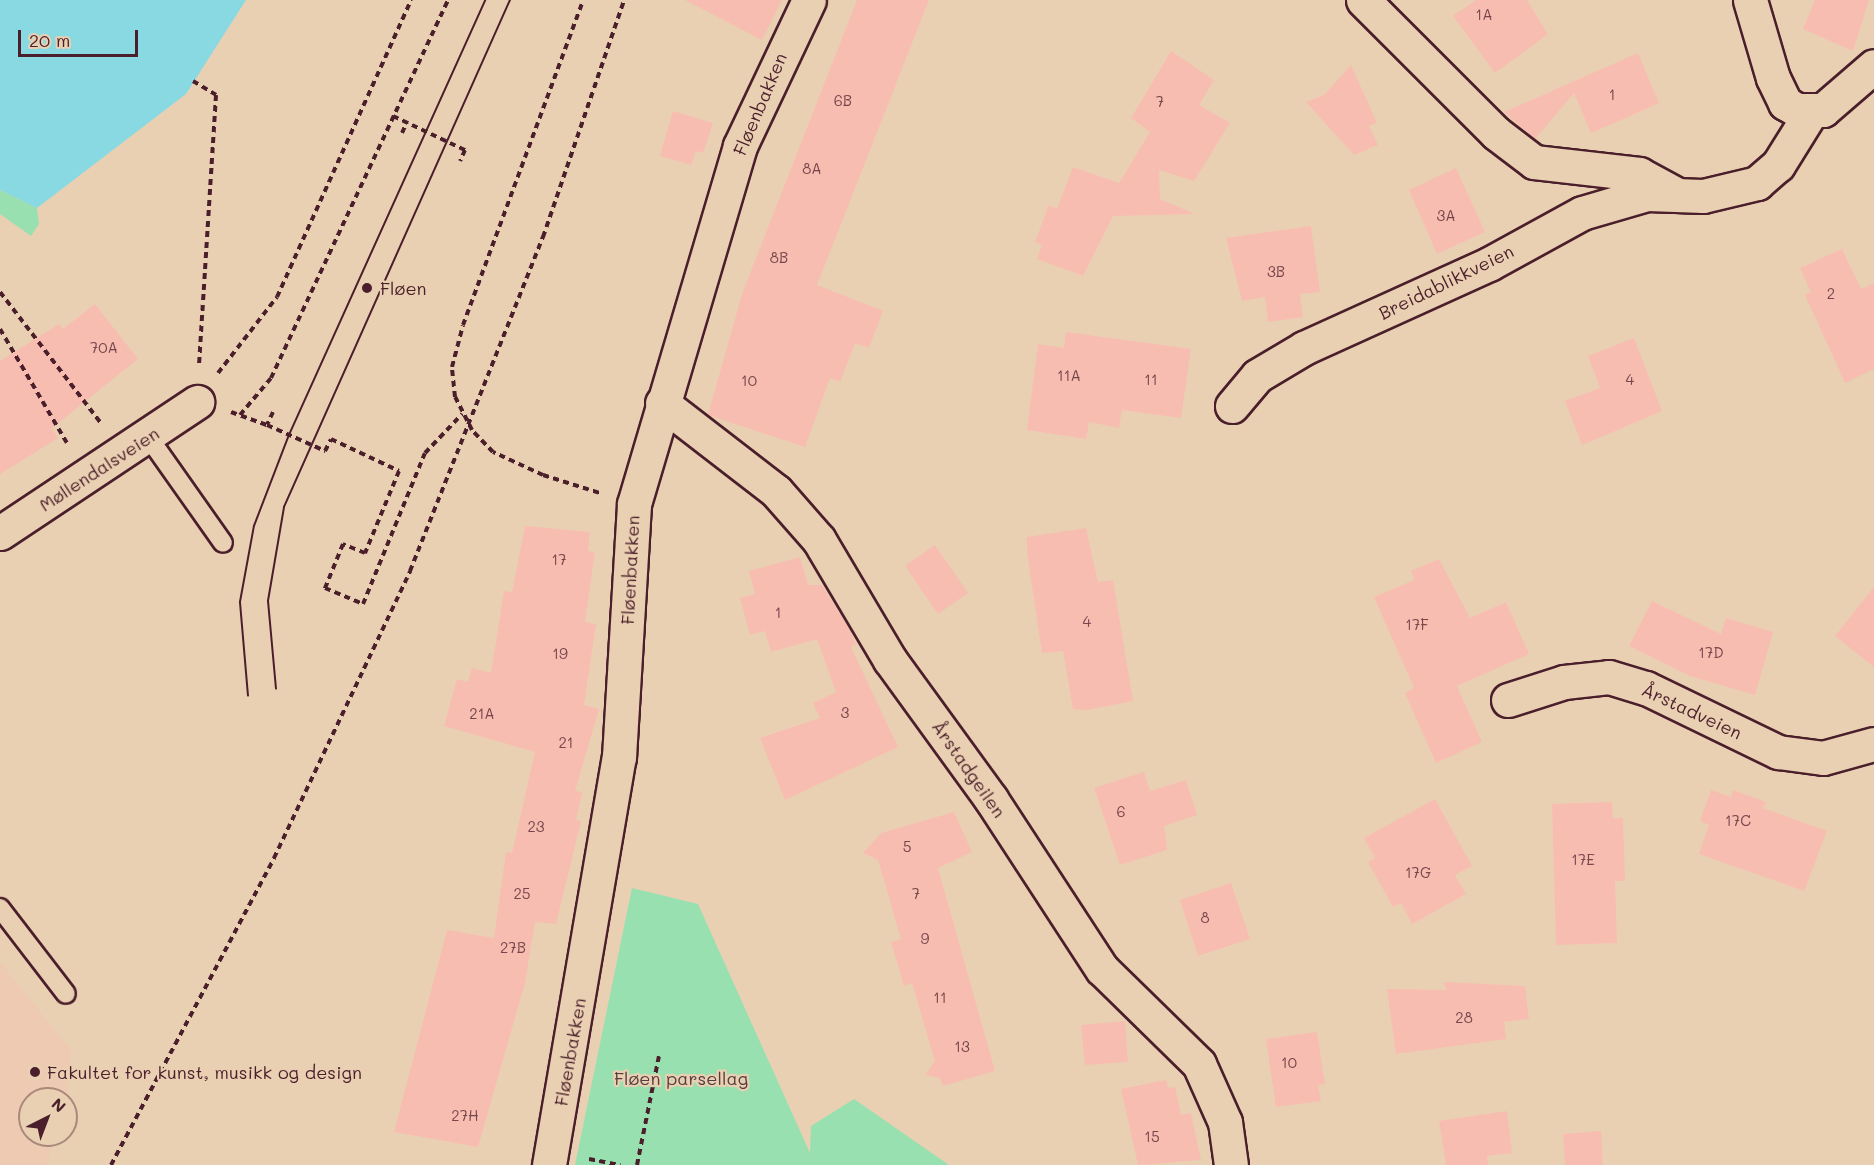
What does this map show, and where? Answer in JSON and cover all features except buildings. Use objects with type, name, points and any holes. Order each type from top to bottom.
[{"type":"street","name":"Fløenbakken","points":[[549,1165],[619,757],[634,504],[662,403],[740,146],[809,0]]},
{"type":"street","name":"Breidablikkveien","points":[[1363,0],[1496,133],[1534,162],[1639,174],[1677,195]]},
{"type":"street","points":[[1750,0],[1758,40],[1783,99],[1811,112],[1842,98],[1874,66]]},
{"type":"street","name":"Breidablikkveien","points":[[1232,406],[1257,376],[1304,348],[1489,264],[1582,213],[1647,194],[1703,196],[1757,183],[1778,165],[1811,112]]},
{"type":"street","name":"Møllendalsveien","points":[[0,534],[136,446],[198,402]]},
{"type":"street","name":"Årstadgeilen","points":[[662,403],[776,491],[819,540],[890,660],[991,799],[1102,969],[1199,1064],[1225,1122],[1231,1165]]},
{"type":"street","name":"Årstadveien","points":[[1508,700],[1564,682],[1609,677],[1646,688],[1778,752],[1823,758],[1874,744]]},
{"type":"lane","points":[[136,446],[223,543]]},
{"type":"lane","points":[[0,908],[66,994]]},
{"type":"path","points":[[198,402],[278,297],[411,0]]},
{"type":"path","points":[[240,415],[271,378],[448,0]]},
{"type":"path","points":[[583,0],[460,333],[452,367],[462,414],[493,452],[543,475],[634,504]]},
{"type":"path","points":[[111,1165],[274,858],[410,571],[543,237],[624,0]]},
{"type":"path","points":[[193,81],[216,95],[199,365]]},
{"type":"path","points":[[393,116],[465,150],[460,161]]},
{"type":"path","points":[[402,133],[408,122]]},
{"type":"path","points":[[0,292],[136,446]]},
{"type":"path","points":[[0,329],[72,451]]},
{"type":"path","points":[[273,411],[267,425],[325,452],[331,439],[399,471],[365,553],[343,544],[325,588],[363,604],[425,453],[462,414]]},
{"type":"path","points":[[637,1165],[658,1056]]},
{"type":"shaded area","name":"Fakultet for kunst, musikk og design","points":[[0,962],[71,1050],[68,1087],[18,1087],[18,1147],[52,1147],[46,1165],[0,1165]]},
{"type":"green space","points":[[0,190],[37,208],[39,224],[31,236],[0,214]]},
{"type":"green space","name":"Fløen parsellag","points":[[632,888],[698,904],[810,1153],[811,1126],[854,1099],[949,1165],[575,1165]]},
{"type":"water","points":[[0,0],[246,0],[186,94],[37,208],[0,190]]},
{"type":"tram line","points":[[248,696],[240,602],[254,526],[289,435],[485,0]]},
{"type":"tram line","points":[[276,689],[268,601],[284,507],[510,0]]},
{"type":"place","name":"Fløen","points":[[367,288]]},
{"type":"place","name":"Fakultet for kunst, musikk og design","points":[[35,1072]]}]
